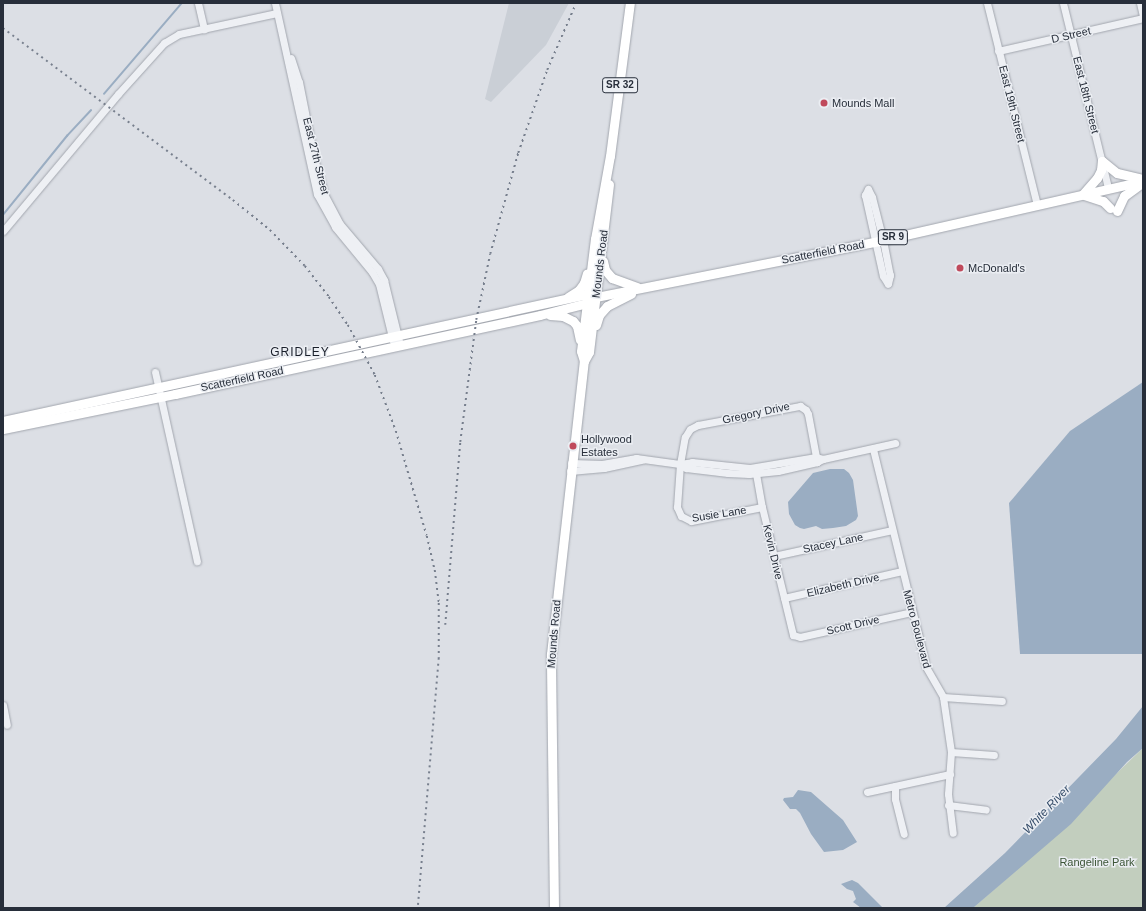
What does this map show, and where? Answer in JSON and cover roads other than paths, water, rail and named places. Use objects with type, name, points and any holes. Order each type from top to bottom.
[{"type":"main road","name":"Mounds Road","points":[[554,908],[551,654],[590,298],[597,257],[604,186],[609,166],[630,3]]},
{"type":"main road","points":[[1082,195],[1097,178],[1101,170],[1102,161],[1117,172],[1143,181]]},
{"type":"main road","name":"Scatterfield Road","points":[[3,429],[161,397],[557,302],[590,298],[879,240],[1143,181]]},
{"type":"main road","points":[[1082,195],[1097,198],[1113,210],[1124,196],[1143,181]]},
{"type":"main road","points":[[557,302],[576,292],[582,286],[597,257]]},
{"type":"main road","name":"SR 32","points":[[597,257],[608,275],[615,280],[641,288]]},
{"type":"main road","points":[[585,352],[598,318],[603,310],[610,304],[641,288]]},
{"type":"main road","name":"Scatterfield Road","points":[[3,421],[158,388],[396,341],[540,315],[590,298]]},
{"type":"main road","points":[[540,315],[563,316],[573,320],[585,352]]},
{"type":"street","points":[[198,3],[204,29]]},
{"type":"street","name":"East 27th Street","points":[[275,3],[279,22],[298,82],[324,194],[340,224],[381,275],[388,293],[396,341]]},
{"type":"street","name":"East 19th Street","points":[[987,3],[1037,205]]},
{"type":"street","name":"East 18th Street","points":[[1063,3],[1108,188]]},
{"type":"street","points":[[1140,3],[1143,17]]},
{"type":"street","points":[[3,231],[118,94],[164,43],[179,34],[278,13]]},
{"type":"street","name":"D Street","points":[[998,51],[1143,17]]},
{"type":"street","points":[[879,240],[872,197],[868,189],[865,195],[879,240],[890,275],[888,284],[884,276],[879,240]]},
{"type":"street","points":[[155,372],[197,561]]},
{"type":"street","name":"Gregory Drive","points":[[680,464],[685,437],[694,427],[797,405],[803,407],[808,414],[819,459]]},
{"type":"street","points":[[571,467],[602,464],[636,458],[680,464],[686,468],[722,472],[756,470],[895,444]]},
{"type":"street","name":"Metro Boulevard","points":[[873,449],[926,667],[943,697],[951,752],[948,805],[952,832]]},
{"type":"street","name":"Susie Lane","points":[[680,464],[677,507],[678,512],[685,519],[691,521],[762,507]]},
{"type":"street","name":"Kevin Drive","points":[[756,470],[762,507],[793,635]]},
{"type":"street","name":"Stacey Lane","points":[[774,556],[892,530]]},
{"type":"street","name":"Elizabeth Drive","points":[[784,598],[902,571]]},
{"type":"street","name":"Scott Drive","points":[[793,635],[800,637],[912,612]]},
{"type":"street","points":[[943,697],[1002,701]]},
{"type":"street","points":[[3,705],[7,725]]},
{"type":"street","points":[[951,752],[994,755]]},
{"type":"street","points":[[866,792],[950,774]]},
{"type":"street","points":[[895,786],[895,799],[904,834]]},
{"type":"street","points":[[948,805],[986,810]]},
{"type":"water","points":[[1143,382],[1143,654],[1020,654],[1009,503],[1070,431]]},
{"type":"water","points":[[830,469],[844,469],[849,473],[853,480],[858,516],[856,520],[846,526],[833,528],[822,529],[816,526],[804,529],[800,528],[795,525],[789,514],[788,502],[813,473]]},
{"type":"water","name":"White River","points":[[1143,706],[1143,748],[1127,762],[1071,824],[973,908],[944,908],[1005,853],[1116,739]]},
{"type":"water","points":[[798,790],[811,792],[843,820],[857,842],[843,850],[824,852],[811,834],[800,813],[796,809],[790,809],[783,800],[784,798],[793,797]]},
{"type":"water","points":[[852,880],[858,883],[883,908],[861,908],[853,902],[856,899],[853,891],[847,889],[841,884]]},
{"type":"waterway","points":[[104,94],[182,3]]},
{"type":"waterway","points":[[3,215],[67,136],[91,110]]},
{"type":"railway","points":[[445,625],[460,442],[476,320],[490,254],[518,153],[547,70],[576,3]]},
{"type":"railway","points":[[3,28],[233,200],[270,230],[305,266],[329,297],[348,325],[375,375],[396,431],[427,536],[435,570],[439,603],[439,658],[418,908]]},
{"type":"place","name":"Mounds Mall","points":[[824,103]]},
{"type":"place","name":"McDonald's","points":[[960,268]]},
{"type":"place","name":"Hollywood Estates","points":[[573,446]]},
{"type":"district","name":"GRIDLEY","points":[[300,353]]},
{"type":"park label","name":"Rangeline Park","points":[[1097,862]]}]
